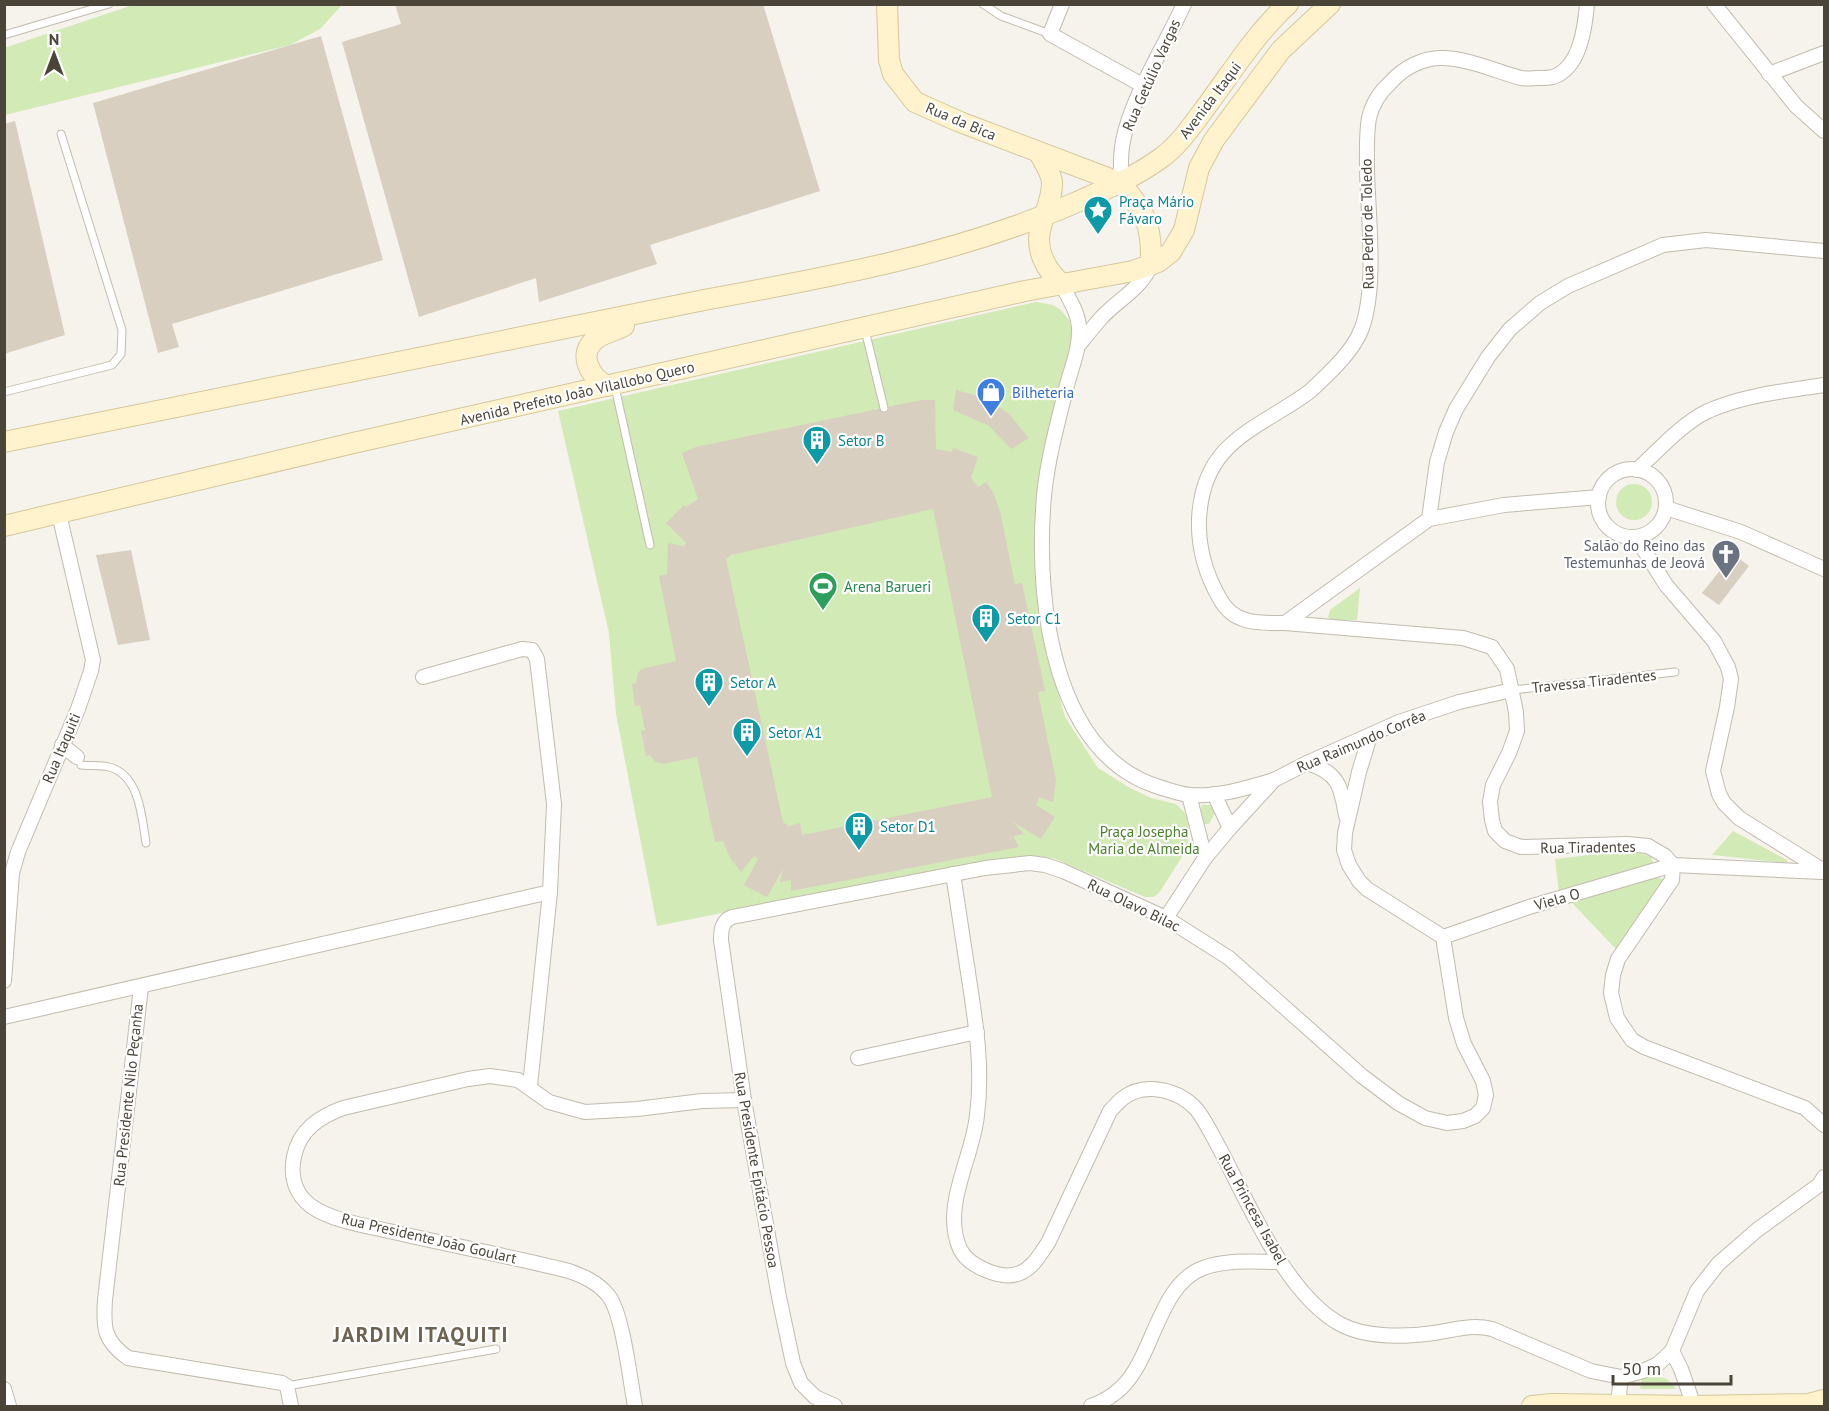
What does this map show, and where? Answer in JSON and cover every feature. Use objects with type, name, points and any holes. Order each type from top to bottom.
[{"type":"main road","name":"Rua da Bica","points":[[887,4],[889,60],[893,74],[915,102],[1039,153],[1121,183]]},
{"type":"main road","name":"Avenida Itaqui","points":[[1121,183],[1162,158],[1175,146],[1260,34],[1288,4]]},
{"type":"main road","name":"Avenida Itaqui","points":[[1151,266],[1171,252],[1180,239],[1204,156],[1281,50],[1330,4]]},
{"type":"main road","points":[[1039,153],[1052,180],[1051,194],[1042,217],[1041,254],[1049,270],[1062,285]]},
{"type":"main road","points":[[4,442],[892,263],[1006,230],[1121,183],[1141,207],[1144,215],[1151,247],[1151,266]]},
{"type":"main road","name":"Avenida Prefeito João Vilallobo Quero","points":[[4,526],[349,444],[864,327],[1025,291],[1111,277],[1151,266]]},
{"type":"main road","points":[[611,385],[598,381],[591,373],[587,353],[596,339],[622,328],[637,314]]},
{"type":"main road","points":[[1532,1407],[1552,1404],[1694,1406],[1809,1404],[1824,1400]]},
{"type":"street","points":[[1062,4],[1050,34],[1144,86]]},
{"type":"street","name":"Rua Getúlio Vargas","points":[[1121,183],[1123,138],[1144,86],[1184,4]]},
{"type":"street","name":"Rua Pedro de Toledo","points":[[1286,623],[1245,621],[1231,613],[1221,602],[1206,568],[1200,545],[1202,493],[1209,472],[1220,456],[1236,440],[1311,390],[1352,349],[1361,330],[1368,308],[1370,284],[1366,144],[1369,117],[1375,102],[1400,73],[1413,65],[1443,58],[1467,62],[1524,79],[1553,77],[1569,66],[1580,46],[1587,4]]},
{"type":"street","points":[[1713,4],[1796,106],[1824,130]]},
{"type":"street","points":[[1769,74],[1824,53]]},
{"type":"street","points":[[1429,519],[1437,462],[1446,432],[1456,410],[1488,357],[1510,329],[1540,303],[1568,286],[1663,245],[1706,240],[1824,251]]},
{"type":"street","points":[[1078,346],[1103,316],[1140,284],[1151,266]]},
{"type":"street","points":[[1062,285],[1075,311],[1079,326],[1078,346],[1046,476],[1041,546],[1045,606],[1056,661],[1079,721],[1099,748],[1119,767],[1143,782],[1189,795],[1241,790],[1274,780]]},
{"type":"street","points":[[1638,470],[1685,426],[1708,412],[1739,400],[1824,385]]},
{"type":"street","points":[[1638,470],[1648,473],[1662,488],[1666,496],[1666,508],[1662,519],[1647,534],[1636,537],[1626,536],[1616,533],[1608,526],[1602,517],[1599,497],[1602,487],[1617,473],[1638,470]]},
{"type":"street","points":[[1286,623],[1429,519],[1504,505],[1599,497]]},
{"type":"street","points":[[1666,508],[1741,532],[1824,569]]},
{"type":"street","name":"Rua Itaquiti","points":[[4,981],[12,873],[18,852],[78,709],[93,660],[59,514]]},
{"type":"street","points":[[1636,537],[1666,585],[1714,641],[1728,667],[1731,679],[1727,707],[1713,771],[1719,794],[1724,803],[1739,818],[1824,872]]},
{"type":"street","name":"Rua Tiradentes","points":[[1286,623],[1463,638],[1492,647],[1507,669],[1516,712],[1517,731],[1493,785],[1490,802],[1495,831],[1505,841],[1521,848],[1627,844],[1648,846],[1665,856],[1673,865]]},
{"type":"street","points":[[423,677],[522,649],[532,650],[537,659],[554,794],[554,844],[530,1086]]},
{"type":"street","name":"Rua Raimundo Corrêa","points":[[1166,918],[1205,858],[1274,780],[1399,722],[1459,702],[1512,690]]},
{"type":"street","points":[[1370,736],[1347,824],[1344,841],[1346,857],[1359,881],[1391,906],[1443,937]]},
{"type":"street","points":[[62,745],[79,761]]},
{"type":"street","points":[[1307,763],[1323,767],[1335,780],[1341,792],[1347,824]]},
{"type":"street","points":[[1214,794],[1230,828]]},
{"type":"street","points":[[1189,795],[1205,858]]},
{"type":"street","name":"Rua Olavo Bilac","points":[[732,918],[1011,864],[1045,865],[1166,918],[1229,958],[1362,1076],[1398,1103],[1425,1118],[1447,1123],[1463,1121],[1475,1116],[1483,1108],[1485,1095],[1483,1081],[1464,1044],[1456,1017],[1443,937]]},
{"type":"street","points":[[1673,865],[1672,880],[1618,959],[1611,993],[1617,1018],[1623,1030],[1632,1040],[1644,1047],[1805,1108],[1824,1125]]},
{"type":"street","name":"Viela O","points":[[1443,937],[1529,907],[1673,865],[1824,872]]},
{"type":"street","points":[[858,1058],[977,1032],[953,874]]},
{"type":"street","name":"Rua Presidente Nilo Peçanha","points":[[287,1386],[250,1376],[128,1358],[115,1350],[107,1339],[105,1300],[141,987],[550,892]]},
{"type":"street","name":"Rua Presidente Epitácio Pessoa","points":[[732,918],[724,922],[721,940],[744,1100],[779,1297],[793,1363],[801,1383],[815,1397],[835,1407]]},
{"type":"street","points":[[4,1017],[141,987]]},
{"type":"street","name":"Rua Princesa Isabel","points":[[977,1032],[979,1055],[977,1116],[971,1149],[956,1194],[956,1233],[961,1251],[972,1263],[987,1271],[1002,1274],[1019,1274],[1034,1263],[1048,1243],[1110,1111],[1123,1098],[1135,1092],[1149,1089],[1166,1090],[1182,1098],[1196,1110],[1280,1262],[1304,1294],[1325,1314],[1340,1324],[1356,1330],[1415,1334],[1479,1326],[1492,1329],[1591,1371],[1621,1377]]},
{"type":"street","name":"Rua Presidente João Goulart","points":[[635,1407],[617,1311],[609,1296],[599,1285],[569,1270],[399,1233],[334,1216],[312,1207],[299,1195],[294,1183],[292,1170],[297,1144],[306,1130],[328,1114],[343,1108],[490,1076],[518,1080],[530,1086],[549,1102],[585,1112],[637,1109],[702,1101],[744,1100]]},
{"type":"street","points":[[1618,1404],[1621,1377],[1650,1368],[1672,1351],[1697,1291],[1718,1264],[1757,1230],[1819,1185],[1824,1177]]},
{"type":"street","points":[[1091,1407],[1105,1401],[1123,1387],[1136,1368],[1173,1294],[1185,1277],[1222,1263],[1280,1262]]},
{"type":"street","points":[[1672,1351],[1694,1406]]},
{"type":"street","points":[[287,1386],[291,1407]]},
{"type":"street","points":[[4,1389],[9,1407]]},
{"type":"lane","points":[[4,35],[109,4]]},
{"type":"lane","points":[[983,4],[1001,16],[1050,34]]},
{"type":"lane","points":[[4,392],[112,365],[122,354],[122,330],[61,134]]},
{"type":"lane","points":[[864,327],[884,408]]},
{"type":"lane","points":[[611,385],[650,545]]},
{"type":"lane","name":"Travessa Tiradentes","points":[[1512,690],[1675,672]]},
{"type":"lane","points":[[79,761],[111,767],[129,780],[139,802],[146,843]]},
{"type":"lane","points":[[287,1386],[496,1349]]},
{"type":"green space","points":[[133,5],[342,5],[320,29],[290,45],[5,115],[4,48]]},
{"type":"green space","name":"Arena Barueri","points":[[1036,302],[1053,305],[1061,310],[1073,329],[1044,461],[1039,592],[1053,675],[1065,717],[1098,768],[1151,798],[1176,804],[1185,813],[1189,827],[1187,849],[1159,893],[1153,897],[1145,897],[1055,859],[1021,856],[987,860],[657,926],[616,714],[609,633],[558,411]]},
{"type":"green space","points":[[1634,484],[1647,489],[1652,502],[1647,515],[1634,520],[1621,515],[1616,502],[1621,489]]},
{"type":"green space","points":[[1360,588],[1357,620],[1332,620],[1328,617],[1330,610]]},
{"type":"green space","points":[[1202,805],[1210,805],[1215,813],[1209,824],[1202,824],[1200,813]]},
{"type":"green space","points":[[1733,831],[1787,860],[1787,863],[1712,855]]},
{"type":"green space","points":[[1625,851],[1642,853],[1651,857],[1654,864],[1559,894],[1555,859]]},
{"type":"green space","points":[[1654,877],[1663,879],[1666,883],[1665,887],[1616,949],[1572,903]]},
{"type":"green space","points":[[1651,1376],[1666,1379],[1676,1389],[1640,1389],[1642,1378]]},
{"type":"building","points":[[395,4],[763,4],[820,191],[650,245],[657,264],[539,302],[536,278],[419,317],[342,42],[401,24]]},
{"type":"building","points":[[321,36],[383,260],[172,324],[179,347],[158,353],[93,103]]},
{"type":"building","points":[[15,121],[65,335],[4,354],[4,124]]},
{"type":"building","name":"Bilheteria","points":[[956,390],[985,398],[998,406],[1009,414],[1029,438],[1011,449],[989,426],[953,410]]},
{"type":"building","points":[[921,400],[935,400],[936,449],[952,452],[953,448],[978,457],[971,478],[978,487],[986,482],[993,492],[1000,511],[1015,584],[1022,583],[1045,691],[1038,692],[1056,780],[1053,802],[1039,797],[1036,805],[1055,817],[1041,839],[1013,822],[1024,834],[1013,836],[1019,847],[791,891],[791,880],[780,882],[783,869],[767,897],[744,885],[758,859],[754,856],[741,872],[730,858],[723,841],[715,842],[697,757],[663,764],[655,762],[650,755],[646,756],[641,731],[645,730],[640,705],[635,706],[632,684],[636,683],[641,669],[676,661],[659,576],[667,574],[668,543],[684,546],[686,543],[666,523],[684,505],[686,507],[698,499],[682,453],[696,447]],"holes":[[[933,509],[992,797],[802,835],[800,823],[789,826],[783,822],[726,559],[731,555]]]},
{"type":"building","points":[[131,550],[150,640],[118,645],[96,555]]},
{"type":"building","name":"Salão do Reino das Testemunhas de Jeová","points":[[1733,554],[1749,566],[1719,605],[1702,593]]},
{"type":"place","name":"Praça Mário Fávaro","points":[[1098,236]]},
{"type":"place","name":"Bilheteria","points":[[991,418]]},
{"type":"place","name":"Setor B","points":[[817,466]]},
{"type":"place","name":"Salão do Reino das Testemunhas de Jeová","points":[[1726,580]]},
{"type":"place","name":"Arena Barueri","points":[[823,612]]},
{"type":"place","name":"Setor C1","points":[[986,644]]},
{"type":"place","name":"Setor A","points":[[709,708]]},
{"type":"place","name":"Setor A1","points":[[747,758]]},
{"type":"place","name":"Setor D1","points":[[859,852]]},
{"type":"district","name":"JARDIM ITAQUITI","points":[[421,1334]]},
{"type":"park label","name":"Praça Josepha Maria de Almeida","points":[[1144,840]]}]
